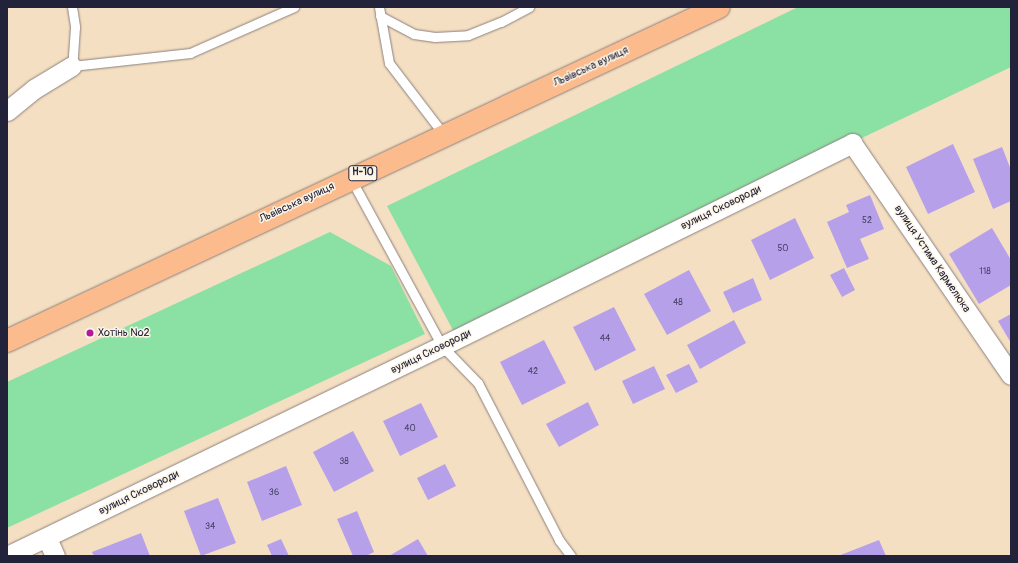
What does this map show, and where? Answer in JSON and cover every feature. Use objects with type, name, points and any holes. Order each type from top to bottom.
[{"type":"main road","name":"Львівська вулиця","points":[[7,341],[351,178],[719,7]]},
{"type":"street","points":[[7,111],[34,89],[72,66]]},
{"type":"street","name":"вулиця Сковороди","points":[[7,556],[442,346],[852,144]]},
{"type":"street","name":"вулиця Устима Кармелюка","points":[[852,144],[1011,374]]},
{"type":"street","points":[[47,538],[55,556]]},
{"type":"lane","points":[[72,7],[75,28],[72,66],[190,52],[294,7]]},
{"type":"lane","points":[[380,12],[414,34],[435,37],[468,35],[501,22],[529,7]]},
{"type":"lane","points":[[380,12],[389,63],[444,135]]},
{"type":"lane","points":[[351,178],[442,346],[478,383],[559,540],[571,556]]},
{"type":"green space","points":[[798,7],[1011,7],[1011,67],[454,332],[387,206]]},
{"type":"green space","points":[[330,232],[391,266],[425,334],[7,528],[7,382]]},
{"type":"building","points":[[953,144],[975,192],[928,214],[906,167]]},
{"type":"building","points":[[1002,147],[1011,170],[1011,201],[993,209],[973,159]]},
{"type":"building","points":[[870,195],[884,229],[860,239],[869,259],[847,268],[827,222],[849,212],[846,205]]},
{"type":"building","points":[[795,218],[814,258],[770,280],[751,240]]},
{"type":"building","points":[[992,228],[1011,260],[1011,285],[979,304],[949,254]]},
{"type":"building","points":[[844,268],[855,290],[842,297],[830,275]]},
{"type":"building","points":[[689,270],[711,311],[667,335],[644,294]]},
{"type":"building","points":[[753,278],[762,300],[733,313],[723,292]]},
{"type":"building","points":[[614,307],[636,350],[595,371],[573,327]]},
{"type":"building","points":[[1011,314],[1011,343],[998,321]]},
{"type":"building","points":[[734,320],[746,343],[700,369],[687,345]]},
{"type":"building","points":[[544,340],[566,383],[522,405],[500,362]]},
{"type":"building","points":[[689,364],[698,382],[676,393],[666,375]]},
{"type":"building","points":[[654,366],[665,389],[633,404],[622,381]]},
{"type":"building","points":[[588,402],[599,425],[559,447],[546,424]]},
{"type":"building","points":[[421,403],[438,437],[400,456],[383,421]]},
{"type":"building","points":[[353,431],[374,471],[334,492],[313,452]]},
{"type":"building","points":[[445,464],[456,486],[428,500],[417,478]]},
{"type":"building","points":[[286,466],[302,505],[262,521],[247,482]]},
{"type":"building","points":[[218,498],[236,543],[201,556],[184,511]]},
{"type":"building","points":[[357,511],[374,552],[366,556],[353,556],[337,519]]},
{"type":"building","points":[[141,533],[150,556],[94,556],[92,552]]},
{"type":"building","points":[[281,539],[289,556],[272,556],[267,545]]},
{"type":"building","points":[[418,539],[428,556],[389,556]]},
{"type":"building","points":[[879,540],[886,556],[838,556]]},
{"type":"place","name":"Хотінь №2","points":[[90,333]]}]
